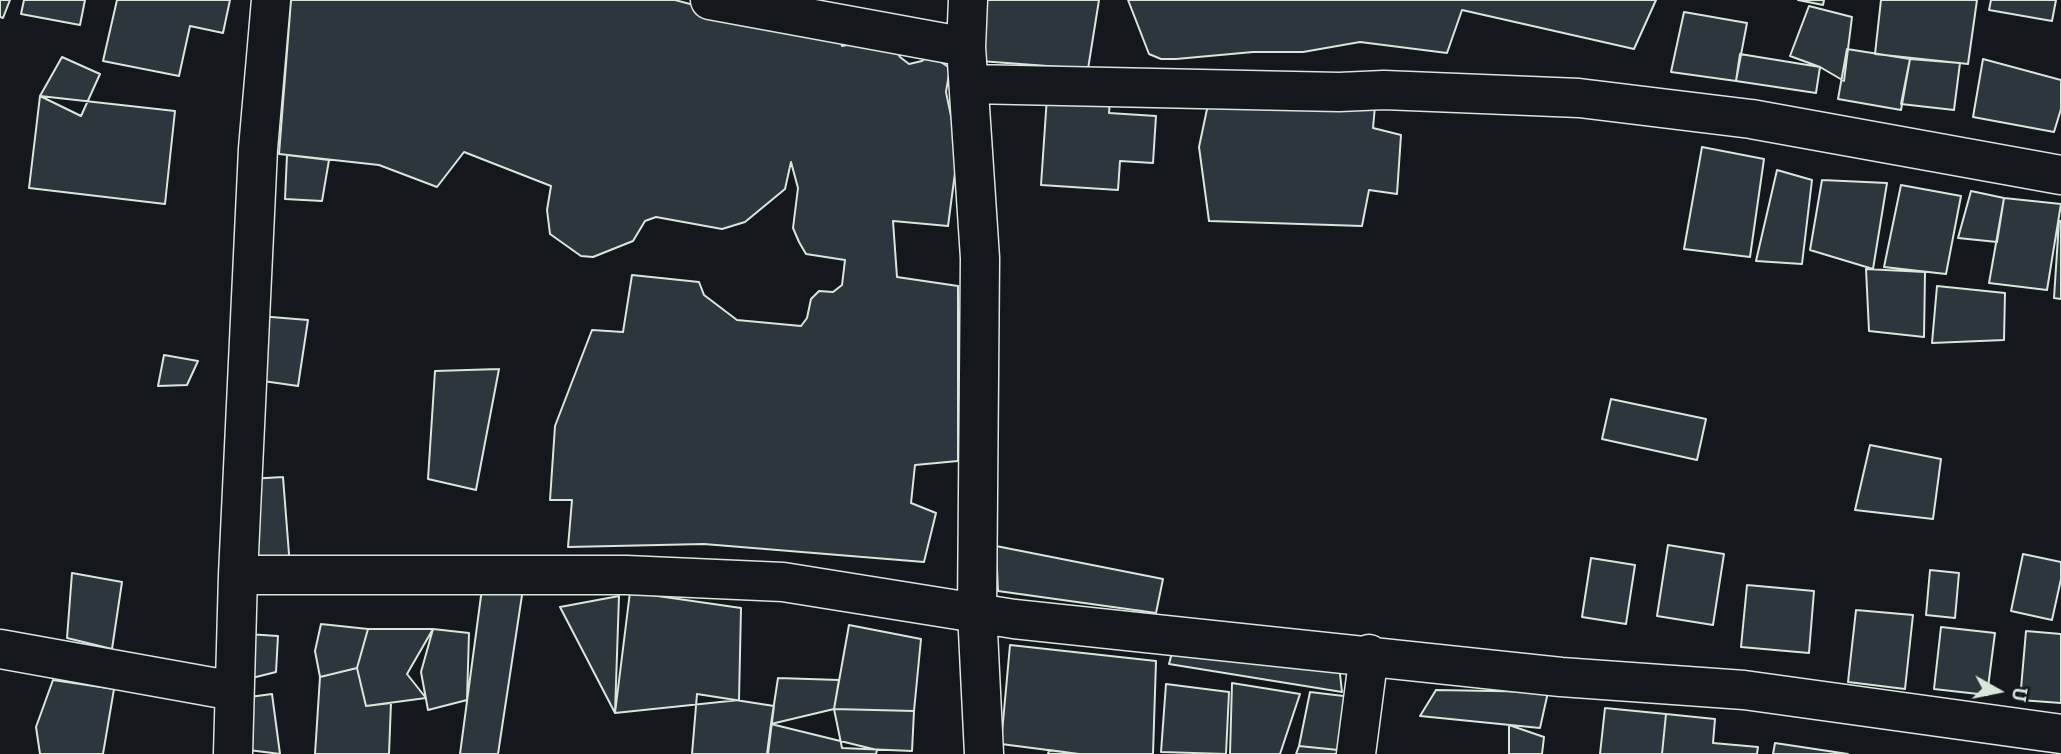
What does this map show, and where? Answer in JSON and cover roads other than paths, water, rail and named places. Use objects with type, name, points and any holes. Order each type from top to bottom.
[{"type":"street","points":[[233,754],[237,575],[258,149],[271,0]]},
{"type":"street","points":[[710,0],[966,47]]},
{"type":"street","points":[[968,0],[966,47],[980,258],[977,611],[984,754]]},
{"type":"street","points":[[970,84],[1325,92],[1384,90],[1579,98],[1751,119],[2060,166]]},
{"type":"street","points":[[237,575],[626,575],[783,582],[1014,619],[1369,654],[1560,677],[1744,691],[2061,734]]},
{"type":"street","points":[[0,649],[234,691]]},
{"type":"street","points":[[1356,754],[1369,654]]}]
